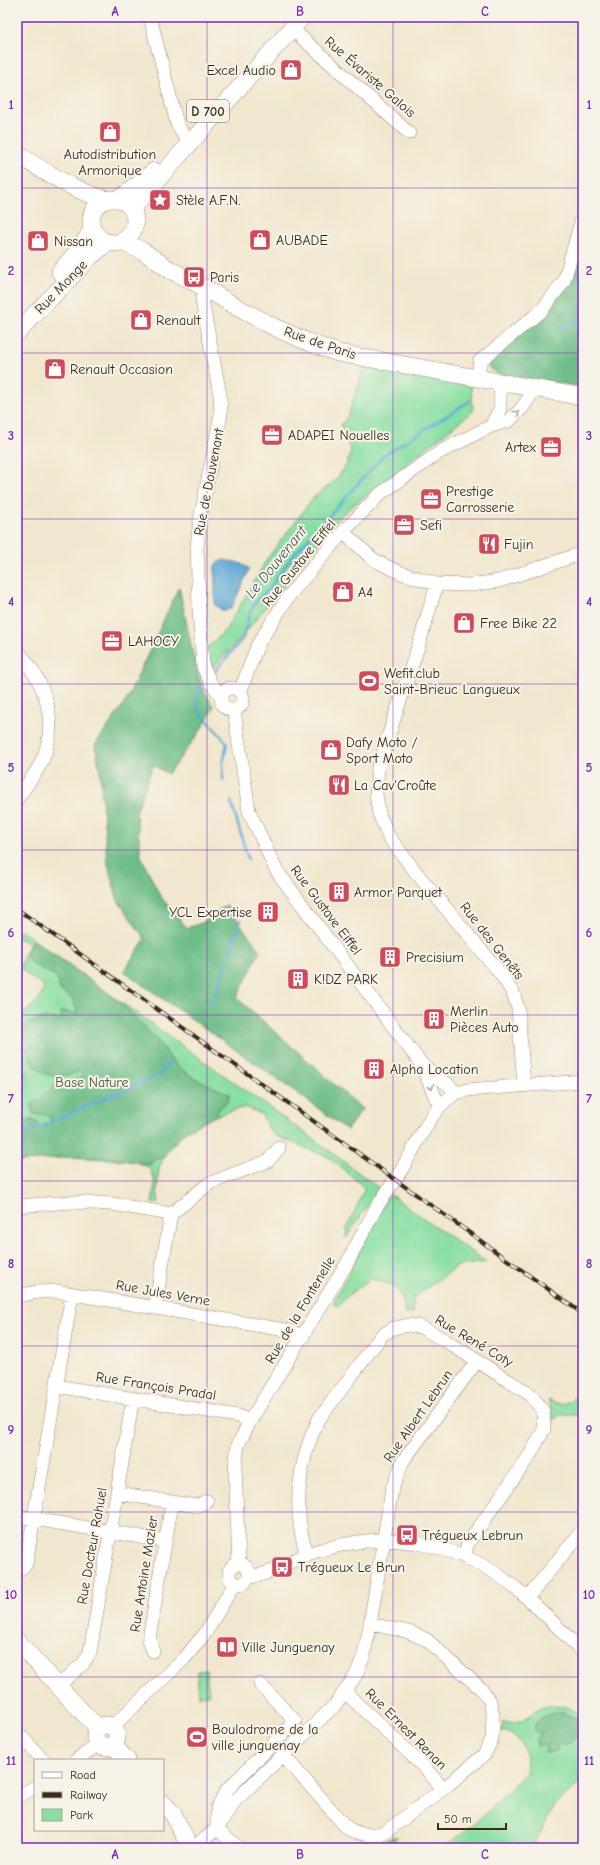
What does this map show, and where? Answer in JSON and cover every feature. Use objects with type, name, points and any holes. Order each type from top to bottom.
[{"type":"main road","name":"D 700","points":[[113,200],[156,170],[295,21]]},
{"type":"main road","name":"D 700","points":[[134,220],[133,210],[136,204],[295,21]]},
{"type":"main road","points":[[17,154],[43,170],[85,192],[125,203],[134,220],[127,238],[114,242],[97,236],[87,208],[55,182],[43,170]]},
{"type":"main road","points":[[92,222],[96,207],[113,200]]},
{"type":"main road","name":"Rue de Paris","points":[[134,220],[160,256],[189,279]]},
{"type":"main road","name":"Rue Monge","points":[[17,319],[73,258],[92,222]]},
{"type":"main road","name":"Rue de Paris","points":[[114,242],[141,250],[172,271],[276,328],[310,343],[338,353],[488,380]]},
{"type":"main road","name":"Rue Monge","points":[[17,333],[90,257],[114,242]]},
{"type":"main road","points":[[488,380],[583,397]]},
{"type":"main road","points":[[17,1641],[58,1686],[105,1727],[95,1734],[106,1745],[126,1759]]},
{"type":"main road","points":[[164,1804],[172,1814],[190,1848]]},
{"type":"street","points":[[150,17],[177,124],[186,137]]},
{"type":"street","name":"Rue Évariste Galois","points":[[295,21],[409,133]]},
{"type":"street","points":[[491,426],[500,409],[480,361],[542,310],[564,281],[583,215]]},
{"type":"street","name":"Rue de Douvenant","points":[[206,289],[202,300],[220,395],[222,414],[198,532],[200,640],[203,667],[208,678],[221,696]]},
{"type":"street","name":"Rue Gustave Eiffel","points":[[240,692],[258,644],[288,597],[343,532],[380,494],[440,452],[491,426],[509,421],[522,408],[530,395],[532,388]]},
{"type":"street","points":[[343,532],[374,560],[401,573],[437,584],[471,585],[499,581],[583,553]]},
{"type":"street","name":"Rue des Genêts","points":[[437,584],[420,644],[378,767],[376,794],[379,814],[388,837],[500,973],[513,993],[518,1008],[524,1085]]},
{"type":"street","points":[[17,651],[26,661],[41,684],[47,698],[50,723],[46,749],[41,762],[17,799]]},
{"type":"street","points":[[229,688],[240,692],[242,702],[239,708],[229,710],[223,706],[221,696],[229,688]]},
{"type":"street","name":"Rue Gustave Eiffel","points":[[234,710],[239,734],[249,811],[276,870],[422,1065],[436,1099],[441,1105]]},
{"type":"street","name":"Rue Gustave Eiffel","points":[[422,1065],[450,1086],[456,1093]]},
{"type":"street","points":[[456,1093],[468,1090],[583,1081]]},
{"type":"street","name":"Rue de la Fontenelle","points":[[246,1570],[235,1468],[238,1445],[250,1421],[346,1266],[376,1208],[402,1169],[430,1119],[441,1105],[456,1093]]},
{"type":"street","points":[[155,1307],[171,1214],[210,1183],[268,1161],[279,1148]]},
{"type":"street","points":[[17,1206],[71,1202],[112,1204],[171,1214]]},
{"type":"street","name":"Rue Jules Verne","points":[[17,1296],[38,1292],[56,1291],[291,1331],[303,1337]]},
{"type":"street","points":[[17,1571],[26,1564],[72,1294]]},
{"type":"street","name":"Rue René Coty","points":[[307,1555],[301,1531],[299,1482],[307,1446],[319,1419],[382,1335],[394,1328],[408,1325],[421,1327],[531,1395],[543,1411],[544,1429],[530,1455],[468,1543],[464,1557]]},
{"type":"street","name":"Rue Albert Lebrun","points":[[193,1848],[217,1829],[235,1801],[335,1705],[346,1692],[356,1675],[364,1656],[385,1540],[392,1489],[403,1461],[477,1361]]},
{"type":"street","name":"Rue François Pradal","points":[[56,1386],[238,1416],[250,1421]]},
{"type":"street","name":"Rue Docteur Rahuel","points":[[58,1686],[83,1664],[90,1652],[133,1398]]},
{"type":"street","points":[[117,1493],[196,1506],[207,1501]]},
{"type":"street","name":"Rue Antoine Mazier","points":[[153,1651],[149,1639],[172,1502]]},
{"type":"street","points":[[17,1516],[165,1542]]},
{"type":"street","points":[[527,1598],[583,1530]]},
{"type":"street","points":[[235,1583],[230,1577],[230,1571],[233,1566],[261,1576],[307,1555],[346,1544],[385,1540],[438,1548],[464,1557],[495,1573],[527,1598],[583,1652]]},
{"type":"street","points":[[235,1583],[243,1583],[246,1570]]},
{"type":"street","points":[[105,1727],[184,1659],[206,1632],[235,1583]]},
{"type":"street","points":[[283,1755],[347,1828],[369,1836],[382,1834],[388,1830],[443,1789],[484,1755],[492,1739],[494,1725],[490,1701],[482,1690],[427,1640],[409,1632],[370,1624]]},
{"type":"street","points":[[239,1848],[217,1829],[217,1808],[226,1792],[295,1721],[260,1684]]},
{"type":"street","name":"Rue Ernest Renan","points":[[346,1692],[426,1769],[443,1789]]},
{"type":"street","points":[[17,1732],[42,1759]]},
{"type":"street","points":[[78,1759],[106,1745]]},
{"type":"street","points":[[17,1797],[34,1788]]},
{"type":"green space","points":[[583,239],[583,387],[495,373],[488,367],[489,361],[567,286],[577,263]]},
{"type":"green space","points":[[364,368],[471,384],[473,411],[341,515],[243,635],[199,683],[194,661],[227,628],[267,559],[314,497],[335,481],[346,466],[351,452],[341,425],[348,416]]},
{"type":"green space","points":[[179,587],[199,683],[214,707],[199,733],[168,774],[153,765],[136,813],[141,856],[160,896],[187,928],[204,922],[226,905],[260,951],[237,998],[362,1109],[347,1130],[292,1089],[124,971],[145,939],[118,901],[107,861],[100,770],[95,745],[126,701]]},
{"type":"green space","name":"Base Nature","points":[[17,928],[316,1141],[379,1188],[346,1238],[347,1228],[365,1188],[330,1158],[272,1134],[261,1114],[245,1107],[215,1116],[184,1132],[167,1151],[159,1168],[157,1190],[159,1203],[152,1203],[154,1176],[148,1168],[134,1161],[69,1157],[17,1162],[17,1016],[27,1011],[34,1005],[40,997],[44,987],[19,968],[30,943],[17,938]]},
{"type":"green space","name":"Base Nature","points":[[33,940],[118,1000],[157,1040],[174,1063],[192,1077],[229,1094],[228,1101],[221,1107],[215,1116],[184,1132],[162,1158],[154,1159],[150,1165],[112,1158],[69,1157],[17,1162],[17,1115],[22,1123],[32,1119],[41,1126],[48,1124],[51,1118],[44,1114],[33,1114],[31,1106],[53,1087],[67,1084],[82,1078],[82,1071],[60,1076],[48,1075],[39,1070],[30,1058],[27,1049],[18,1051],[19,1059],[27,1076],[20,1101],[17,1102],[17,1029],[30,1022],[46,1018],[61,1020],[61,1011],[77,1014],[72,1000],[60,990],[57,978],[30,962],[26,953]]},
{"type":"green space","points":[[389,1194],[486,1262],[457,1266],[413,1298],[413,1313],[405,1314],[402,1298],[396,1288],[392,1285],[370,1279],[347,1296],[338,1307],[333,1303]]},
{"type":"green space","points":[[583,1390],[583,1415],[560,1415],[553,1420],[553,1413],[548,1400],[558,1404],[567,1402]]},
{"type":"green space","points":[[206,1670],[209,1695],[199,1696],[197,1671]]},
{"type":"green space","points":[[548,1705],[564,1706],[583,1715],[583,1781],[555,1805],[532,1848],[444,1848],[488,1812],[526,1772],[527,1757],[523,1746],[514,1735],[506,1731],[502,1733],[503,1721],[514,1723],[520,1721]]},
{"type":"green space","points":[[560,1712],[574,1717],[583,1725],[583,1742],[582,1737],[578,1736],[567,1745],[557,1746],[556,1751],[547,1753],[545,1752],[545,1745],[537,1746],[536,1740],[541,1734],[534,1730],[535,1726],[544,1716]]},
{"type":"green space","name":"Boulodrome de la ville junguenay","points":[[201,1727],[208,1735],[193,1747],[187,1739]]},
{"type":"green space","points":[[397,1836],[395,1840],[399,1848],[356,1848],[355,1841],[380,1842]]},
{"type":"water","points":[[224,560],[244,565],[249,570],[231,609],[223,611],[215,605],[215,566],[219,561]]},
{"type":"waterway","name":"Le Douvenant","points":[[558,329],[583,315]]},
{"type":"waterway","name":"Le Douvenant","points":[[212,675],[243,638],[250,612],[258,599],[268,590],[291,558],[384,455],[470,401]]},
{"type":"waterway","name":"Le Douvenant","points":[[205,681],[201,685],[195,698],[200,712],[227,743],[223,764],[223,780]]},
{"type":"waterway","name":"Le Douvenant","points":[[231,801],[248,859]]},
{"type":"waterway","points":[[211,1006],[241,920]]},
{"type":"waterway","points":[[17,1132],[38,1128],[159,1075],[169,1062]]},
{"type":"railway","points":[[17,909],[583,1314]]},
{"type":"place","name":"Excel Audio","points":[[291,70]]},
{"type":"place","name":"Autodistribution Armorique","points":[[110,132]]},
{"type":"place","name":"Stèle A.F.N.","points":[[160,200]]},
{"type":"place","name":"AUBADE","points":[[260,240]]},
{"type":"place","name":"Nissan","points":[[38,241]]},
{"type":"place","name":"Paris","points":[[194,277]]},
{"type":"place","name":"Renault","points":[[141,320]]},
{"type":"place","name":"Renault Occasion","points":[[55,369]]},
{"type":"place","name":"ADAPEI Nouelles","points":[[272,435]]},
{"type":"place","name":"Artex","points":[[551,447]]},
{"type":"place","name":"Prestige Carrosserie","points":[[431,499]]},
{"type":"place","name":"Sefi","points":[[404,525]]},
{"type":"place","name":"Fujin","points":[[489,544]]},
{"type":"place","name":"A4","points":[[343,592]]},
{"type":"place","name":"Free Bike 22","points":[[464,623]]},
{"type":"place","name":"LAHOCY","points":[[112,641]]},
{"type":"place","name":"Wefit.club Saint-Brieuc Langueux","points":[[369,681]]},
{"type":"place","name":"Dafy Moto / Sport Moto","points":[[331,750]]},
{"type":"place","name":"La Cav'Croûte","points":[[339,785]]},
{"type":"place","name":"Armor Parquet","points":[[339,892]]},
{"type":"place","name":"YCL Expertise","points":[[268,912]]},
{"type":"place","name":"Precisium","points":[[390,957]]},
{"type":"place","name":"K!DZ PARK","points":[[298,979]]},
{"type":"place","name":"Merlin Pièces Auto","points":[[434,1019]]},
{"type":"place","name":"Alpha Location","points":[[374,1069]]},
{"type":"place","name":"Trégueux Lebrun","points":[[407,1535]]},
{"type":"place","name":"Trégueux Le Brun","points":[[282,1567]]},
{"type":"place","name":"Ville Junguenay","points":[[227,1647]]},
{"type":"place","name":"Boulodrome de la ville junguenay","points":[[197,1737]]}]
